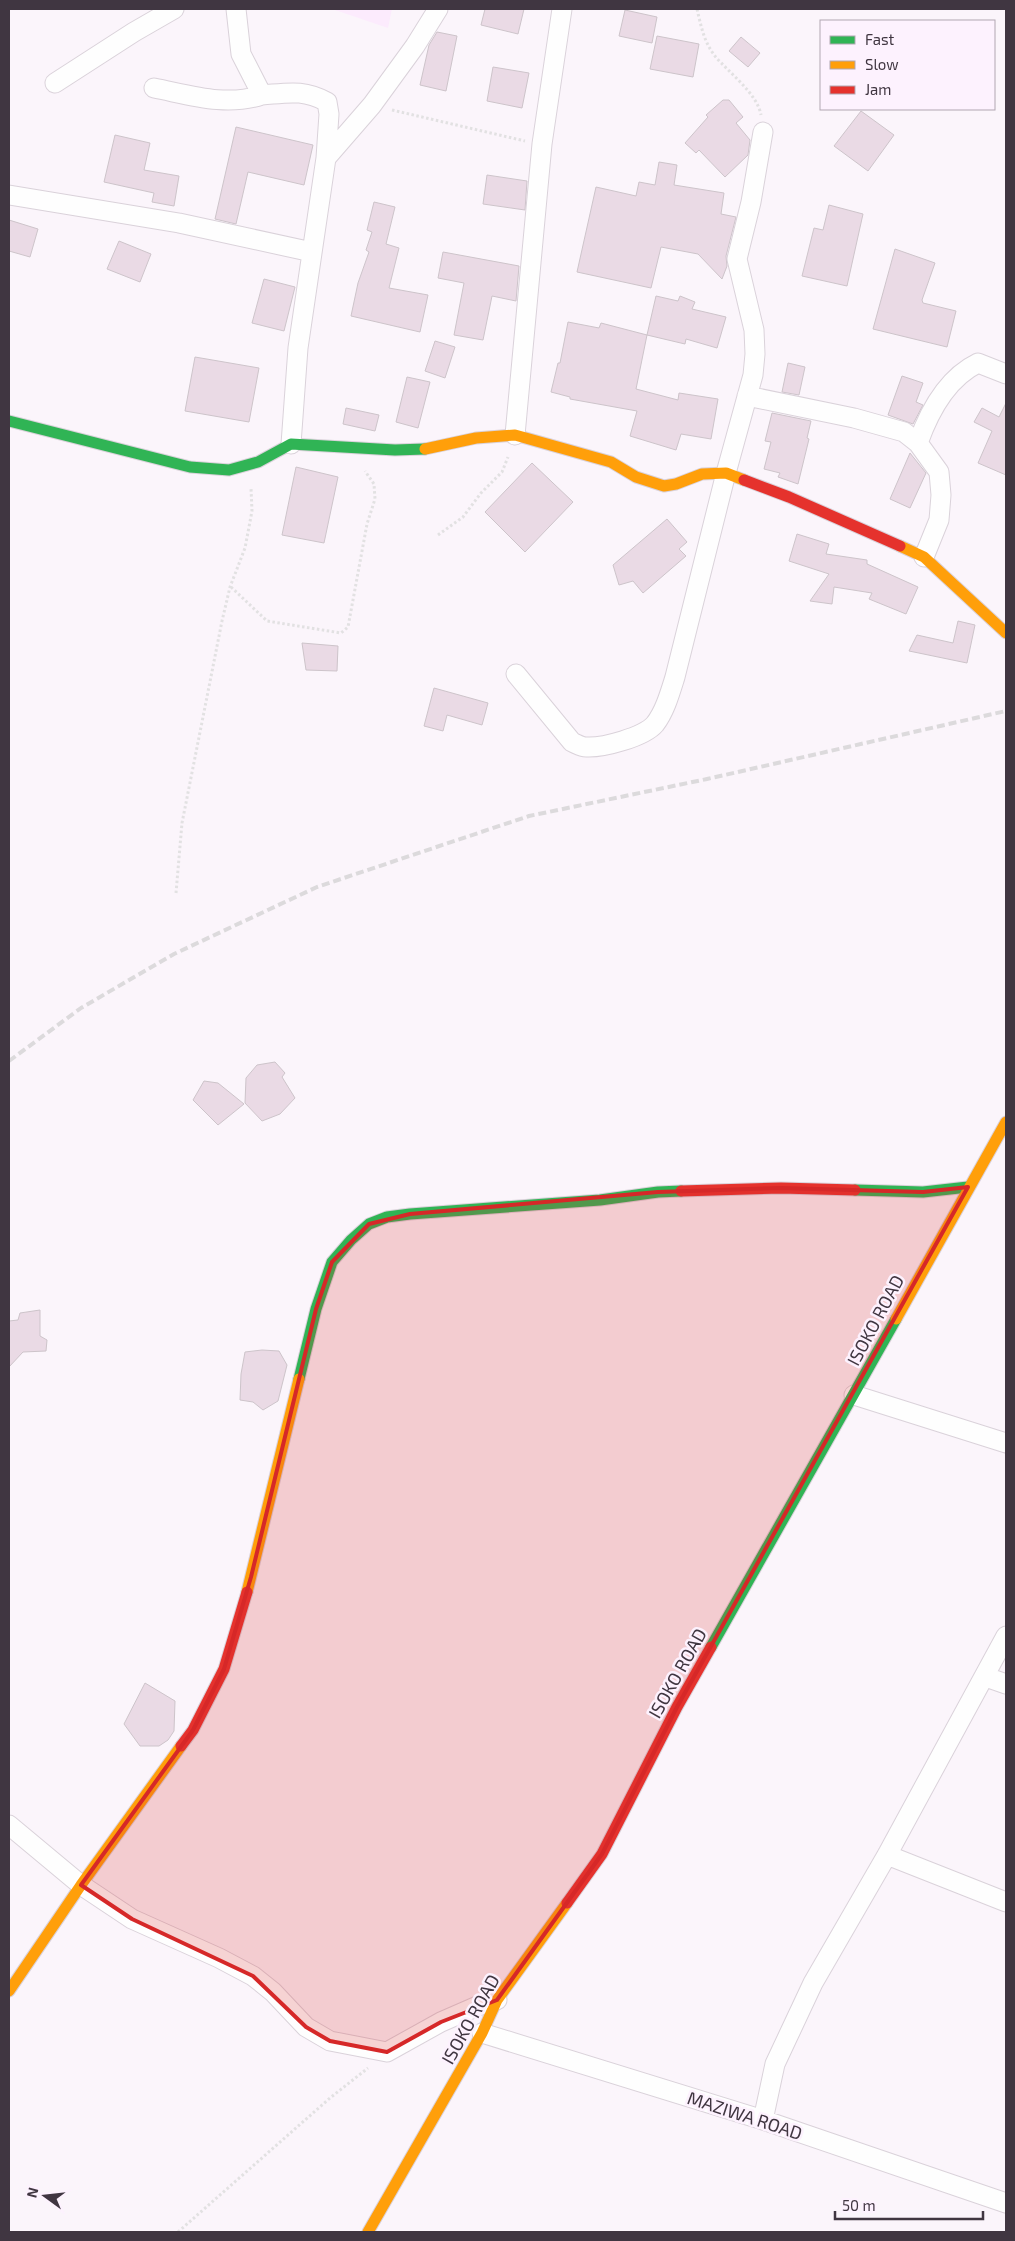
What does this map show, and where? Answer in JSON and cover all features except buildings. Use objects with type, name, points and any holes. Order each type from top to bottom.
[{"type":"street","points":[[55,83],[134,32],[174,9]]},
{"type":"street","points":[[236,9],[241,54],[262,95]]},
{"type":"street","points":[[326,158],[372,105],[416,46],[438,9]]},
{"type":"street","points":[[515,435],[542,144],[562,9]]},
{"type":"street","points":[[154,88],[211,100],[236,101],[262,95],[291,92],[312,94],[327,102],[329,114],[326,158],[298,348],[292,444]]},
{"type":"street","points":[[516,674],[572,742],[584,747],[599,747],[635,736],[655,724],[666,704],[675,677],[726,473],[753,376],[755,354],[754,330],[737,259],[751,202],[763,132]]},
{"type":"street","points":[[9,195],[180,223],[312,252]]},
{"type":"street","points":[[918,443],[927,418],[945,392],[966,369],[978,363],[1006,374]]},
{"type":"street","points":[[747,396],[904,432],[918,443],[939,472],[941,495],[939,520],[924,557]]},
{"type":"street","points":[[9,421],[190,467],[229,470],[271,457],[292,444],[395,450],[425,449],[476,438],[515,435],[611,462],[636,477],[664,486],[676,484],[702,474],[726,473],[789,497],[924,557],[1006,633]]},
{"type":"street","name":"ISOKO ROAD","points":[[368,2232],[482,2033],[497,2000],[602,1854],[677,1707],[1006,1122]]},
{"type":"street","points":[[9,1991],[81,1885],[193,1730],[224,1668],[251,1577],[316,1309],[332,1262],[351,1240],[370,1224],[387,1217],[410,1214],[600,1200],[658,1192],[781,1188],[924,1192],[968,1187]]},
{"type":"street","points":[[854,1395],[1006,1443]]},
{"type":"street","points":[[764,2120],[776,2064],[813,1984],[986,1677],[1006,1636]]},
{"type":"street","points":[[986,1677],[1006,1684]]},
{"type":"street","points":[[9,1825],[81,1885],[132,1918],[219,1958],[253,1976],[272,1992],[306,2027],[330,2040],[360,2048],[388,2052],[441,2022],[480,2005],[497,2000]]},
{"type":"street","points":[[887,1855],[1006,1902]]},
{"type":"street","name":"MAZIWA ROAD","points":[[482,2033],[764,2120],[1006,2204]]},
{"type":"path","points":[[696,9],[703,36],[715,56],[750,94],[760,111],[763,132]]},
{"type":"path","points":[[372,105],[542,144]]},
{"type":"path","points":[[438,535],[463,517],[481,493],[502,472],[515,435]]},
{"type":"path","points":[[230,587],[267,621],[340,633],[348,627],[367,524],[375,499],[374,484],[349,447]]},
{"type":"path","points":[[176,893],[182,823],[230,587],[245,548],[252,511],[250,465]]},
{"type":"path","points":[[178,2232],[330,2098],[388,2052]]},
{"type":"highlighted area","points":[[968,1187],[677,1707],[602,1854],[497,2000],[441,2022],[387,2052],[330,2041],[306,2027],[253,1976],[132,1919],[81,1885],[193,1730],[224,1669],[251,1577],[316,1309],[332,1262],[369,1224],[410,1214],[658,1192],[781,1188],[923,1192]]},
{"type":"shaded area","points":[[332,9],[392,9],[388,28]]},
{"type":"railway","points":[[9,1061],[81,1008],[174,954],[317,887],[529,816],[707,779],[1006,711]]},
{"type":"traffic: fast","points":[[9,421],[190,467],[229,470],[258,462],[291,444],[395,450],[425,449]]},
{"type":"traffic: fast","points":[[855,1190],[923,1192],[968,1187]]},
{"type":"traffic: fast","points":[[299,1379],[316,1309],[332,1262],[351,1240],[369,1224],[387,1217],[410,1214],[600,1200],[658,1192],[681,1191]]},
{"type":"traffic: fast","points":[[711,1647],[896,1319]]},
{"type":"traffic: slow","points":[[425,449],[476,438],[515,435],[611,462],[636,477],[664,486],[676,484],[702,474],[726,473],[744,480]]},
{"type":"traffic: slow","points":[[900,546],[924,557],[1006,633]]},
{"type":"traffic: slow","points":[[896,1319],[1006,1122]]},
{"type":"traffic: slow","points":[[247,1592],[299,1379]]},
{"type":"traffic: slow","points":[[9,1991],[81,1885],[181,1746]]},
{"type":"traffic: slow","points":[[368,2232],[482,2033],[497,2000],[567,1903]]},
{"type":"traffic: jam","points":[[744,480],[789,497],[900,546]]},
{"type":"traffic: jam","points":[[681,1191],[781,1188],[855,1190]]},
{"type":"traffic: jam","points":[[181,1746],[193,1730],[224,1669],[247,1592]]},
{"type":"traffic: jam","points":[[567,1903],[602,1854],[677,1707],[711,1647]]}]
